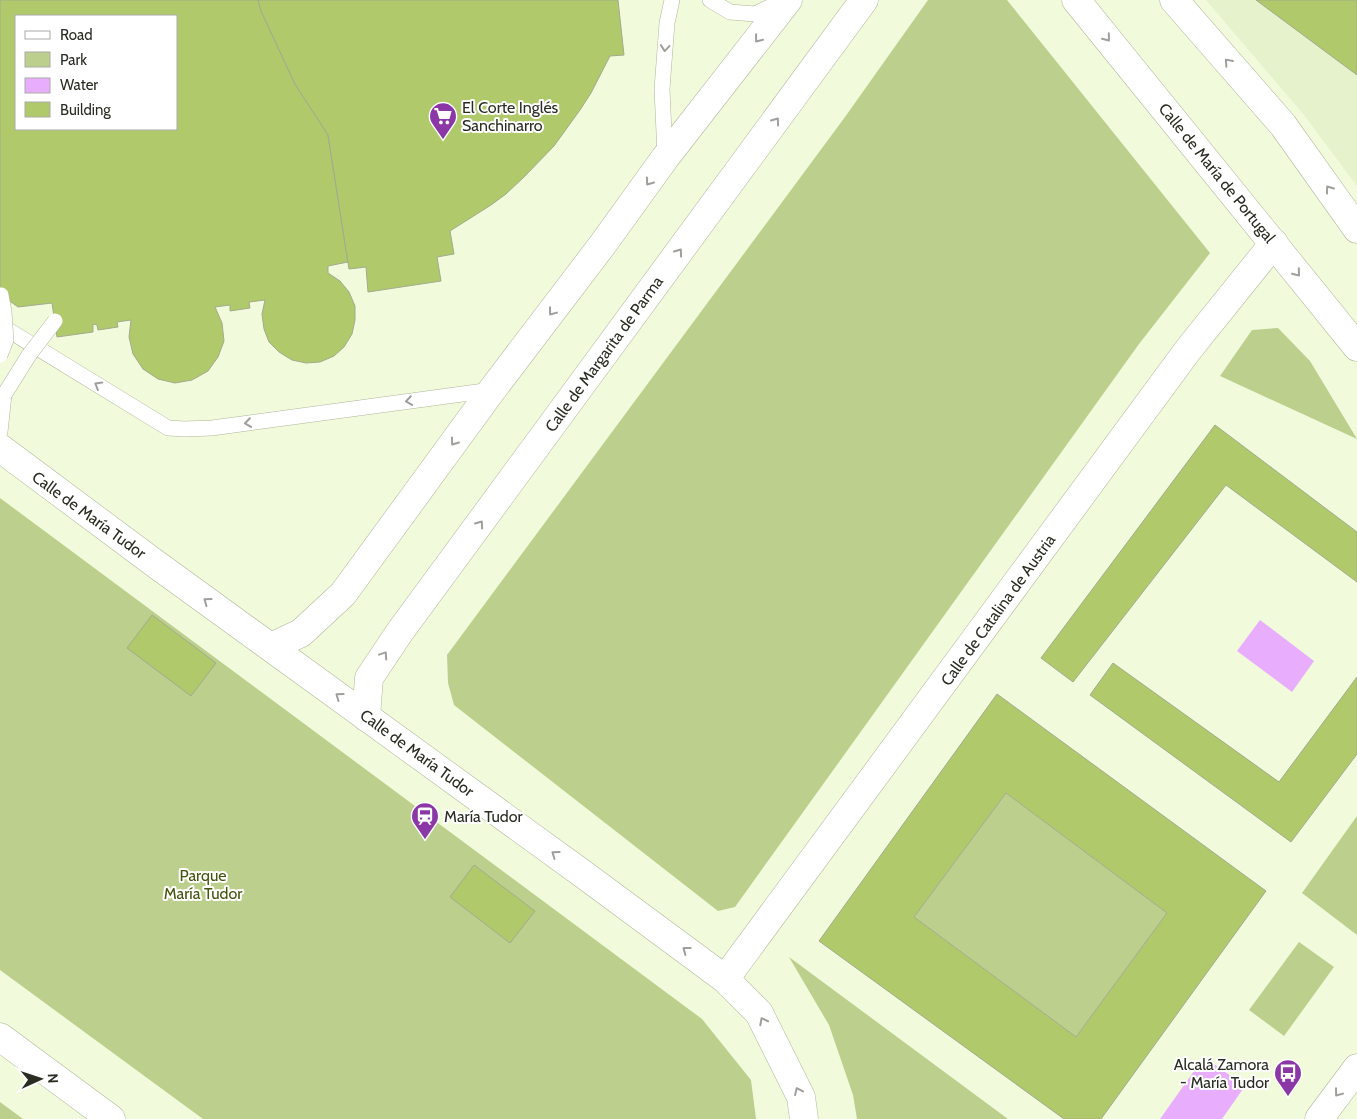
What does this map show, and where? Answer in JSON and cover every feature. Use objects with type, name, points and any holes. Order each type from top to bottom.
[{"type":"street","points":[[271,647],[301,633],[343,594],[492,390],[666,158],[788,0]]},
{"type":"street","name":"Calle de Margarita de Parma","points":[[366,717],[369,678],[399,634],[864,0]]},
{"type":"street","name":"Calle de María de Portugal","points":[[1076,0],[1357,347]]},
{"type":"street","points":[[1174,0],[1283,124],[1357,229]]},
{"type":"street","name":"Calle de Catalina de Austria","points":[[725,979],[1188,350],[1274,243]]},
{"type":"street","name":"Calle de María Tudor","points":[[0,448],[153,562],[725,979],[759,1013],[801,1097],[804,1119]]},
{"type":"street","points":[[0,1036],[111,1119]]},
{"type":"street","points":[[1319,1119],[1357,1068]]},
{"type":"lane","points":[[666,158],[662,88],[667,23],[672,0]]},
{"type":"lane","points":[[710,0],[730,12],[755,14],[783,0]]},
{"type":"lane","points":[[0,355],[6,340],[1,295]]},
{"type":"lane","points":[[0,432],[4,395],[29,355],[54,321]]},
{"type":"lane","points":[[0,325],[168,428],[212,428],[492,390]]},
{"type":"shaded area","points":[[1206,0],[1357,0],[1357,186],[1304,115]]},
{"type":"green space","points":[[928,0],[1007,0],[1210,253],[1139,344],[735,907],[718,911],[454,705],[448,683],[447,655],[845,117]]},
{"type":"green space","points":[[1278,328],[1310,361],[1357,439],[1220,376],[1252,330]]},
{"type":"green space","name":"Parque María Tudor","points":[[0,498],[702,1019],[751,1080],[756,1119],[203,1119],[0,970]]},
{"type":"green space","points":[[1006,793],[1167,913],[1076,1037],[914,917]]},
{"type":"green space","points":[[1357,816],[1357,935],[1302,893]]},
{"type":"green space","points":[[1299,942],[1334,967],[1284,1036],[1249,1010]]},
{"type":"green space","points":[[789,957],[1008,1119],[857,1119],[853,1095],[829,1025]]},
{"type":"green space","points":[[0,1102],[23,1119],[0,1119]]},
{"type":"water","points":[[1260,620],[1314,661],[1292,692],[1237,651]]},
{"type":"water","points":[[1204,1057],[1245,1086],[1222,1119],[1160,1119]]},
{"type":"building","points":[[0,0],[258,0],[261,11],[295,84],[328,135],[348,262],[328,266],[328,273],[340,281],[349,292],[355,306],[352,334],[344,347],[334,356],[320,362],[306,363],[292,360],[279,352],[269,342],[264,329],[262,314],[265,300],[249,302],[250,308],[230,311],[230,305],[215,307],[222,323],[224,341],[218,357],[208,371],[192,380],[175,383],[158,379],[143,369],[133,354],[129,337],[131,320],[117,322],[118,327],[98,330],[97,325],[93,324],[93,332],[57,337],[52,303],[18,307],[0,294]]},
{"type":"building","name":"El Corte Inglés Sanchinarro","points":[[258,0],[618,0],[624,55],[610,56],[580,110],[554,146],[524,177],[491,205],[450,231],[454,254],[437,257],[441,281],[368,292],[366,267],[349,269],[328,135],[295,84],[261,11]]},
{"type":"building","points":[[1256,0],[1357,0],[1357,75]]},
{"type":"building","points":[[1215,425],[1357,532],[1357,582],[1226,485],[1073,682],[1041,658]]},
{"type":"building","points":[[152,615],[216,663],[191,696],[127,648]]},
{"type":"building","points":[[1113,663],[1279,782],[1357,677],[1357,754],[1291,842],[1090,695]]},
{"type":"building","points":[[997,694],[1266,891],[1101,1119],[1064,1119],[819,941]],"holes":[[[1006,793],[1167,913],[1076,1037],[914,917]]]},
{"type":"building","points":[[474,865],[535,911],[510,943],[450,897]]},
{"type":"place","name":"El Corte Inglés Sanchinarro","points":[[443,140]]},
{"type":"place","name":"María Tudor","points":[[425,840]]},
{"type":"place","name":"Alcalá Zamora - María Tudor","points":[[1288,1097]]}]
